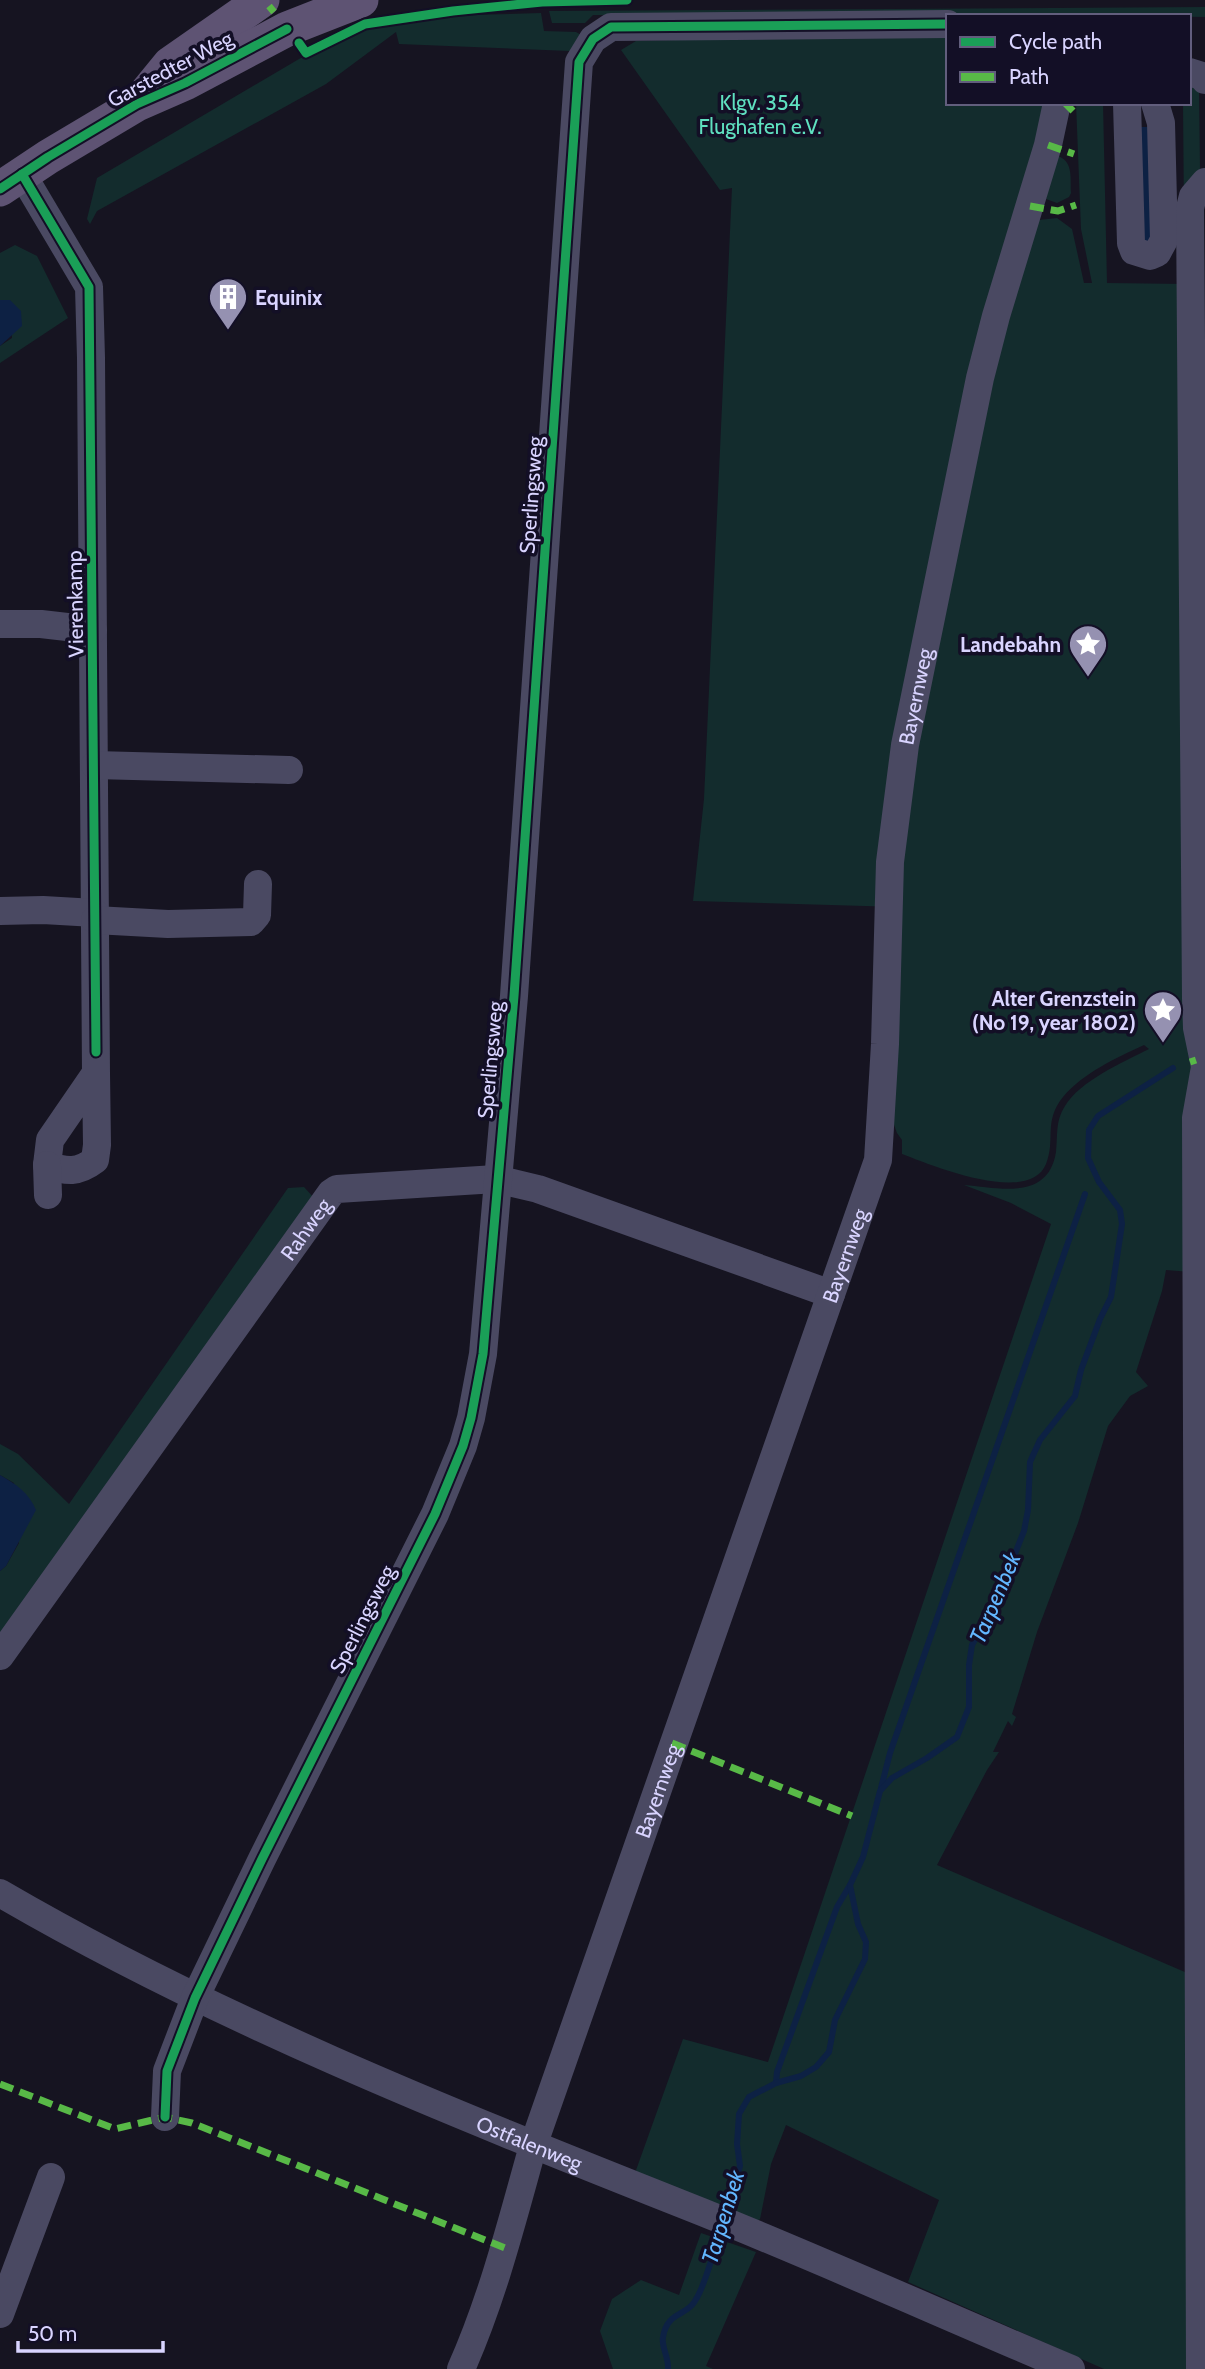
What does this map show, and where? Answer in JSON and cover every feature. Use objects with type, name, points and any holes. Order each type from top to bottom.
[{"type":"main road","name":"Garstedter Weg","points":[[137,104],[170,64],[228,12],[262,0]]},
{"type":"main road","name":"Garstedter Weg","points":[[11,182],[137,104],[185,83],[294,14],[361,0]]},
{"type":"street","name":"Sperlingsweg","points":[[165,2116],[167,2071],[195,1998],[262,1858],[435,1514],[463,1446],[471,1418],[482,1354],[514,996],[579,62],[593,38],[611,27],[946,24]]},
{"type":"street","name":"Bayernweg","points":[[461,2369],[505,2248],[533,2146],[880,1150],[890,862],[896,803],[913,696],[980,378],[1048,145],[1057,105]]},
{"type":"street","points":[[1126,105],[1131,243],[1134,251],[1150,256],[1157,253],[1164,240],[1161,123],[1156,105]]},
{"type":"street","name":"Vierenkamp","points":[[11,182],[89,287],[97,1145],[94,1160],[82,1170],[64,1171],[47,1165]]},
{"type":"street","points":[[1200,2369],[1196,1118],[1204,1076],[1196,998],[1190,208],[1193,195],[1205,182]]},
{"type":"street","points":[[0,624],[41,624],[93,630]]},
{"type":"street","points":[[95,765],[289,770]]},
{"type":"street","points":[[0,911],[43,910],[168,924],[251,922],[257,915],[258,884]]},
{"type":"street","points":[[48,1195],[50,1140],[96,1073]]},
{"type":"street","name":"Rahweg","points":[[0,1656],[331,1193],[343,1187],[496,1179],[538,1189],[831,1294]]},
{"type":"street","name":"Ostfalenweg","points":[[0,1893],[195,1998],[366,2077],[704,2213],[902,2305],[1071,2369]]},
{"type":"street","points":[[0,2314],[51,2177]]},
{"type":"green space","points":[[1205,7],[1205,17],[1191,17],[1191,14],[946,14],[946,17],[593,15],[585,23],[552,23],[549,11]]},
{"type":"green space","points":[[541,13],[544,31],[576,32],[583,36],[570,51],[399,44],[396,32],[326,84],[97,211],[90,224],[87,219],[97,178],[299,59],[331,44],[363,31],[406,21],[451,16]]},
{"type":"green space","name":"Klgv. 354 Flughafen e.V.","points":[[946,33],[946,105],[1047,105],[1039,220],[1057,218],[1072,229],[1084,283],[1092,283],[1081,229],[1076,105],[1103,105],[1107,283],[1185,284],[1199,1068],[1191,1272],[1166,1270],[1136,1372],[1148,1386],[1130,1396],[1108,1426],[1078,1523],[1037,1632],[1012,1714],[1016,1717],[1012,1726],[1008,1721],[993,1752],[999,1752],[937,1865],[1194,1976],[1195,2369],[1104,2369],[908,2282],[939,2200],[786,2125],[771,2164],[760,2219],[750,2226],[635,2173],[683,2039],[768,2062],[1051,1224],[1011,1203],[964,1185],[1020,1188],[1033,1185],[1043,1178],[1051,1168],[1056,1152],[1060,1118],[1072,1097],[1091,1080],[1149,1049],[1144,1045],[1122,1055],[1071,1088],[1053,1114],[1049,1155],[1046,1164],[1036,1176],[1020,1182],[1001,1182],[978,1179],[934,1166],[902,1154],[902,1140],[893,1122],[899,907],[693,901],[704,799],[732,188],[720,190],[621,50],[636,41]]},
{"type":"green space","points":[[1191,80],[1199,87],[1200,169],[1184,218],[1183,105],[1191,105]]},
{"type":"green space","points":[[1055,155],[1068,165],[1071,181],[1069,197],[1057,203],[1046,199]]},
{"type":"green space","points":[[15,245],[37,256],[68,318],[0,363],[0,346],[12,338],[10,300],[0,300],[0,253]]},
{"type":"green space","points":[[304,1187],[315,1199],[0,1642],[0,1571],[6,1566],[19,1543],[14,1483],[0,1475],[0,1444],[18,1454],[69,1504],[288,1188]]},
{"type":"green space","points":[[701,2233],[756,2252],[706,2366],[713,2369],[613,2369],[600,2331],[612,2299],[641,2280],[679,2295]]},
{"type":"water","points":[[1137,127],[1155,127],[1158,243],[1140,243]]},
{"type":"water","points":[[0,300],[10,300],[21,311],[22,326],[0,346]]},
{"type":"water","points":[[0,1475],[21,1490],[36,1510],[6,1566],[0,1571]]},
{"type":"waterway","name":"Tarpenbek","points":[[727,2213],[740,2166],[737,2144],[739,2114],[749,2097],[776,2083],[801,2076],[816,2067],[829,2052],[835,2020],[865,1959],[866,1942],[858,1924],[850,1885],[863,1857],[880,1791],[892,1778],[957,1737],[969,1707],[972,1645],[995,1604],[1024,1531],[1028,1510],[1030,1462],[1040,1440],[1075,1396],[1081,1370],[1111,1297],[1122,1224],[1120,1210],[1099,1182],[1088,1158],[1089,1130],[1098,1116],[1173,1068]]},
{"type":"waterway","points":[[881,1788],[890,1753],[1085,1194]]},
{"type":"waterway","points":[[776,2083],[777,2072],[837,1907],[850,1885]]},
{"type":"waterway","name":"Tarpenbek","points":[[668,2369],[663,2341],[665,2329],[671,2320],[688,2309],[696,2299],[722,2227]]},
{"type":"marked path","points":[[269,6],[274,12]]},
{"type":"marked path","points":[[1067,105],[1073,111]]},
{"type":"marked path","points":[[1048,145],[1074,154]]},
{"type":"marked path","points":[[1030,206],[1058,211],[1076,205]]},
{"type":"marked path","points":[[1190,1062],[1196,1060]]},
{"type":"marked path","points":[[672,1743],[852,1816]]},
{"type":"marked path","points":[[0,2084],[115,2129],[165,2117],[192,2123],[505,2248]]},
{"type":"cycle path","points":[[299,43],[306,53],[365,24],[453,11],[542,2],[627,0]]},
{"type":"cycle path","points":[[165,2117],[167,2071],[195,1998],[435,1514],[463,1446],[471,1418],[483,1354],[514,996],[579,62],[593,39],[611,27],[946,24]]},
{"type":"cycle path","points":[[0,189],[137,104],[185,83],[287,29]]},
{"type":"cycle path","points":[[22,174],[89,287],[96,1052]]},
{"type":"place","name":"Equinix","points":[[228,331]]},
{"type":"place","name":"Landebahn","points":[[1088,678]]},
{"type":"place","name":"Alter Grenzstein (No 19, year 1802)","points":[[1163,1044]]}]
